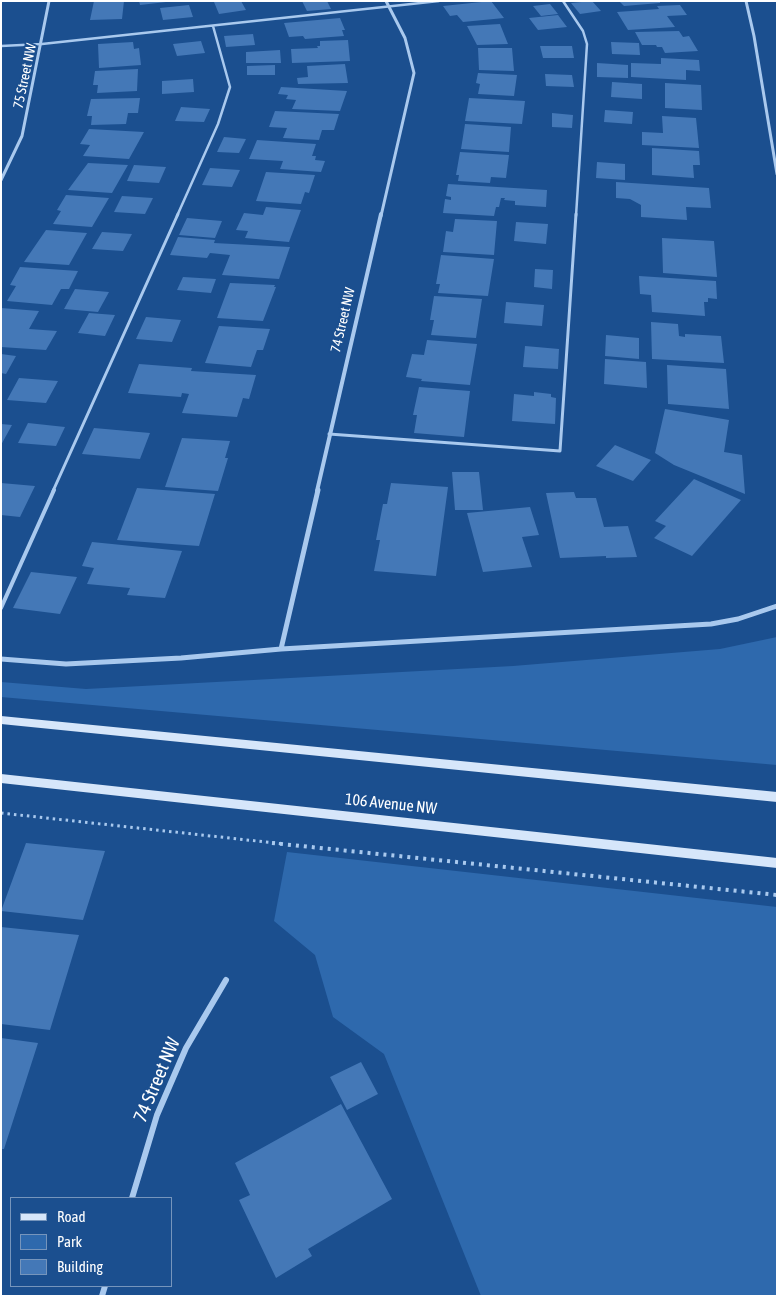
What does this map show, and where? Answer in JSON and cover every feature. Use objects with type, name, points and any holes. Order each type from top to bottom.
[{"type":"main road","points":[[1,720],[777,798]]},
{"type":"main road","name":"106 Avenue NW","points":[[1,778],[777,863]]},
{"type":"street","name":"75 Street NW","points":[[1,180],[22,136],[50,1]]},
{"type":"street","name":"74 Street NW","points":[[281,649],[329,434],[414,73],[405,38],[386,1]]},
{"type":"street","points":[[746,1],[754,36],[777,174]]},
{"type":"street","points":[[1,659],[66,664],[181,658],[281,649],[711,624],[738,619],[777,606]]},
{"type":"street","name":"74 Street NW","points":[[132,1197],[157,1115],[182,1056],[226,980]]},
{"type":"lane","points":[[1,46],[42,44],[439,1]]},
{"type":"lane","points":[[329,434],[560,451],[587,44],[583,30],[563,1]]},
{"type":"lane","points":[[1,608],[218,124],[230,87],[213,26]]},
{"type":"path","points":[[1,813],[156,832],[777,895]]},
{"type":"green space","points":[[777,637],[777,765],[1,697],[1,682],[86,689],[513,666],[720,649]]},
{"type":"green space","points":[[287,852],[777,907],[777,1296],[481,1296],[384,1054],[333,1017],[315,955],[274,921]]},
{"type":"building","points":[[94,1],[124,1],[122,19],[90,20]]},
{"type":"building","points":[[139,1],[166,1],[166,2],[140,5]]},
{"type":"building","points":[[241,1],[246,10],[219,14],[214,2]]},
{"type":"building","points":[[302,1],[327,1],[331,9],[307,11]]},
{"type":"building","points":[[491,1],[504,18],[463,22],[457,15],[450,16],[443,6]]},
{"type":"building","points":[[592,1],[601,11],[580,14],[571,3]]},
{"type":"building","points":[[619,1],[660,1],[660,3],[624,6]]},
{"type":"building","points":[[550,4],[558,14],[541,16],[533,6]]},
{"type":"building","points":[[189,5],[193,17],[163,20],[160,8]]},
{"type":"building","points":[[680,5],[687,15],[667,16],[675,27],[628,30],[617,12],[659,9],[657,6]]},
{"type":"building","points":[[558,15],[567,27],[538,30],[529,18]]},
{"type":"building","points":[[340,18],[345,30],[342,30],[344,36],[305,39],[303,36],[289,37],[284,23]]},
{"type":"building","points":[[500,24],[508,44],[477,45],[467,26]]},
{"type":"building","points":[[679,31],[683,37],[689,36],[698,51],[665,53],[662,47],[642,45],[635,32]]},
{"type":"building","points":[[253,34],[255,45],[226,47],[224,36]]},
{"type":"building","points":[[348,40],[350,61],[292,63],[291,49],[318,48],[317,46],[320,46],[320,41]]},
{"type":"building","points":[[201,41],[205,53],[177,56],[173,44]]},
{"type":"building","points":[[133,42],[134,49],[139,48],[141,65],[99,68],[98,44]]},
{"type":"building","points":[[611,42],[639,43],[640,55],[612,54]]},
{"type":"building","points":[[540,46],[572,46],[574,58],[543,58]]},
{"type":"building","points":[[478,48],[512,48],[514,71],[479,70]]},
{"type":"building","points":[[280,50],[281,63],[246,63],[246,52]]},
{"type":"building","points":[[661,58],[699,60],[700,71],[686,70],[686,80],[631,77],[631,63],[661,64]]},
{"type":"building","points":[[597,63],[628,65],[628,78],[597,77]]},
{"type":"building","points":[[345,64],[348,83],[298,84],[297,78],[308,77],[307,66]]},
{"type":"building","points":[[275,65],[275,75],[247,75],[247,66]]},
{"type":"building","points":[[138,69],[137,91],[97,93],[98,85],[93,85],[95,71]]},
{"type":"building","points":[[478,73],[517,75],[514,96],[478,94],[480,84],[476,83]]},
{"type":"building","points":[[545,74],[572,75],[574,87],[546,86]]},
{"type":"building","points":[[193,79],[194,92],[162,94],[162,81]]},
{"type":"building","points":[[612,82],[642,84],[642,99],[611,97]]},
{"type":"building","points":[[665,83],[701,85],[702,110],[665,108]]},
{"type":"building","points":[[281,87],[347,91],[340,111],[292,109],[296,100],[286,99],[288,95],[278,94]]},
{"type":"building","points":[[140,98],[138,113],[128,113],[126,124],[91,125],[92,116],[87,116],[91,99]]},
{"type":"building","points":[[469,98],[525,101],[522,124],[465,121]]},
{"type":"building","points":[[181,107],[210,109],[204,122],[175,121]]},
{"type":"building","points":[[605,110],[633,112],[632,124],[604,122]]},
{"type":"building","points":[[275,111],[339,114],[334,130],[322,130],[319,140],[283,138],[287,128],[269,127]]},
{"type":"building","points":[[552,113],[573,115],[572,128],[552,127]]},
{"type":"building","points":[[662,116],[696,118],[699,148],[642,145],[642,132],[663,133]]},
{"type":"building","points":[[465,124],[511,127],[509,152],[461,149]]},
{"type":"building","points":[[89,129],[144,132],[129,159],[83,156],[90,145],[80,144]]},
{"type":"building","points":[[224,137],[246,139],[239,153],[217,152]]},
{"type":"building","points":[[257,140],[316,144],[312,156],[316,156],[315,160],[325,161],[321,172],[280,169],[283,161],[249,159]]},
{"type":"building","points":[[652,148],[699,151],[700,165],[693,165],[694,178],[652,175]]},
{"type":"building","points":[[460,152],[509,155],[506,178],[491,177],[490,183],[458,181],[459,175],[456,175]]},
{"type":"building","points":[[597,162],[625,164],[625,180],[596,178]]},
{"type":"building","points":[[88,163],[128,165],[112,193],[68,190]]},
{"type":"building","points":[[134,165],[166,167],[159,183],[127,181]]},
{"type":"building","points":[[210,168],[240,170],[232,187],[202,185]]},
{"type":"building","points":[[266,172],[315,175],[309,193],[305,192],[301,204],[256,201]]},
{"type":"building","points":[[616,182],[709,188],[711,208],[686,207],[687,220],[641,217],[641,205],[630,199],[616,198]]},
{"type":"building","points":[[448,184],[547,190],[546,207],[515,205],[515,201],[501,198],[494,216],[443,213],[445,199],[451,200],[451,197],[446,196]]},
{"type":"building","points":[[66,195],[109,198],[92,227],[53,224],[61,211],[57,210]]},
{"type":"building","points":[[122,196],[153,198],[145,214],[114,212]]},
{"type":"building","points":[[266,207],[301,210],[289,242],[245,238],[248,231],[236,230],[244,213],[263,215]]},
{"type":"building","points":[[187,218],[222,221],[215,238],[179,235]]},
{"type":"building","points":[[455,219],[497,221],[494,255],[443,252],[446,231],[453,232]]},
{"type":"building","points":[[516,222],[548,224],[546,244],[514,241]]},
{"type":"building","points":[[46,230],[87,233],[69,265],[24,262]]},
{"type":"building","points":[[102,232],[132,234],[123,251],[92,249]]},
{"type":"building","points":[[178,237],[215,240],[214,243],[290,247],[279,279],[222,275],[230,255],[210,253],[207,258],[170,255]]},
{"type":"building","points":[[662,238],[714,241],[717,277],[663,273]]},
{"type":"building","points":[[441,255],[494,259],[488,296],[438,293],[440,284],[436,284]]},
{"type":"building","points":[[20,267],[78,271],[69,289],[61,289],[52,305],[7,301],[16,286],[10,285]]},
{"type":"building","points":[[535,269],[553,270],[552,289],[534,287]]},
{"type":"building","points":[[639,276],[716,281],[717,299],[708,298],[708,302],[704,302],[705,316],[652,312],[651,295],[640,294]]},
{"type":"building","points":[[183,277],[216,279],[211,293],[177,290]]},
{"type":"building","points":[[230,283],[275,285],[274,287],[276,287],[263,321],[217,318]]},
{"type":"building","points":[[75,289],[109,292],[98,312],[64,309]]},
{"type":"building","points":[[434,296],[482,299],[476,338],[431,335],[434,320],[430,320]]},
{"type":"building","points":[[506,302],[544,305],[542,326],[504,323]]},
{"type":"building","points":[[1,308],[39,311],[29,329],[57,331],[46,350],[1,347]]},
{"type":"building","points":[[89,313],[115,315],[105,336],[78,333]]},
{"type":"building","points":[[146,317],[181,320],[172,342],[136,339]]},
{"type":"building","points":[[651,322],[678,324],[679,336],[685,337],[685,334],[721,336],[724,363],[652,359]]},
{"type":"building","points":[[219,326],[270,329],[263,350],[257,350],[251,367],[205,363]]},
{"type":"building","points":[[606,335],[639,338],[639,359],[605,356]]},
{"type":"building","points":[[427,340],[477,344],[470,385],[421,381],[422,379],[406,377],[412,354],[424,355]]},
{"type":"building","points":[[525,346],[559,349],[558,369],[523,367]]},
{"type":"building","points":[[1,354],[16,356],[6,374],[1,373]]},
{"type":"building","points":[[605,359],[646,362],[647,388],[604,384]]},
{"type":"building","points":[[139,364],[192,368],[191,371],[256,375],[249,399],[243,398],[237,417],[182,413],[189,394],[182,393],[181,397],[128,393]]},
{"type":"building","points":[[667,365],[726,369],[729,409],[668,404]]},
{"type":"building","points":[[19,378],[58,381],[46,403],[7,400]]},
{"type":"building","points":[[419,387],[470,391],[464,437],[414,433],[417,415],[413,415]]},
{"type":"building","points":[[534,392],[551,394],[551,397],[556,398],[555,424],[512,421],[514,394],[534,396]]},
{"type":"building","points":[[665,409],[729,420],[724,452],[742,455],[745,494],[674,465],[655,453]]},
{"type":"building","points":[[28,423],[65,427],[56,446],[18,443]]},
{"type":"building","points":[[1,424],[12,425],[1,445]]},
{"type":"building","points":[[94,428],[150,433],[140,459],[82,454]]},
{"type":"building","points":[[182,438],[230,441],[225,458],[228,458],[218,491],[165,487]]},
{"type":"building","points":[[615,445],[651,460],[633,481],[596,466]]},
{"type":"building","points":[[452,472],[479,472],[483,510],[455,510]]},
{"type":"building","points":[[694,479],[741,500],[692,556],[654,538],[666,526],[655,521]]},
{"type":"building","points":[[1,483],[35,486],[20,517],[1,515]]},
{"type":"building","points":[[391,483],[448,487],[436,576],[374,571],[380,540],[376,540],[383,504],[387,504]]},
{"type":"building","points":[[137,488],[215,494],[199,546],[117,540]]},
{"type":"building","points":[[574,492],[576,498],[596,498],[604,527],[628,526],[637,557],[560,558],[546,493]]},
{"type":"building","points":[[530,507],[539,535],[522,537],[532,567],[483,572],[467,513]]},
{"type":"building","points":[[92,542],[182,551],[165,598],[127,595],[130,588],[87,584],[94,568],[82,566]]},
{"type":"building","points":[[31,572],[77,577],[60,614],[13,608]]},
{"type":"building","points":[[26,843],[105,851],[83,920],[1,911]]},
{"type":"building","points":[[1,927],[79,935],[50,1030],[1,1024]]},
{"type":"building","points":[[1,1038],[38,1043],[4,1149],[1,1149]]},
{"type":"building","points":[[361,1062],[378,1094],[347,1110],[330,1077]]},
{"type":"building","points":[[341,1104],[392,1199],[308,1249],[312,1256],[276,1278],[239,1200],[250,1195],[235,1163]]}]
